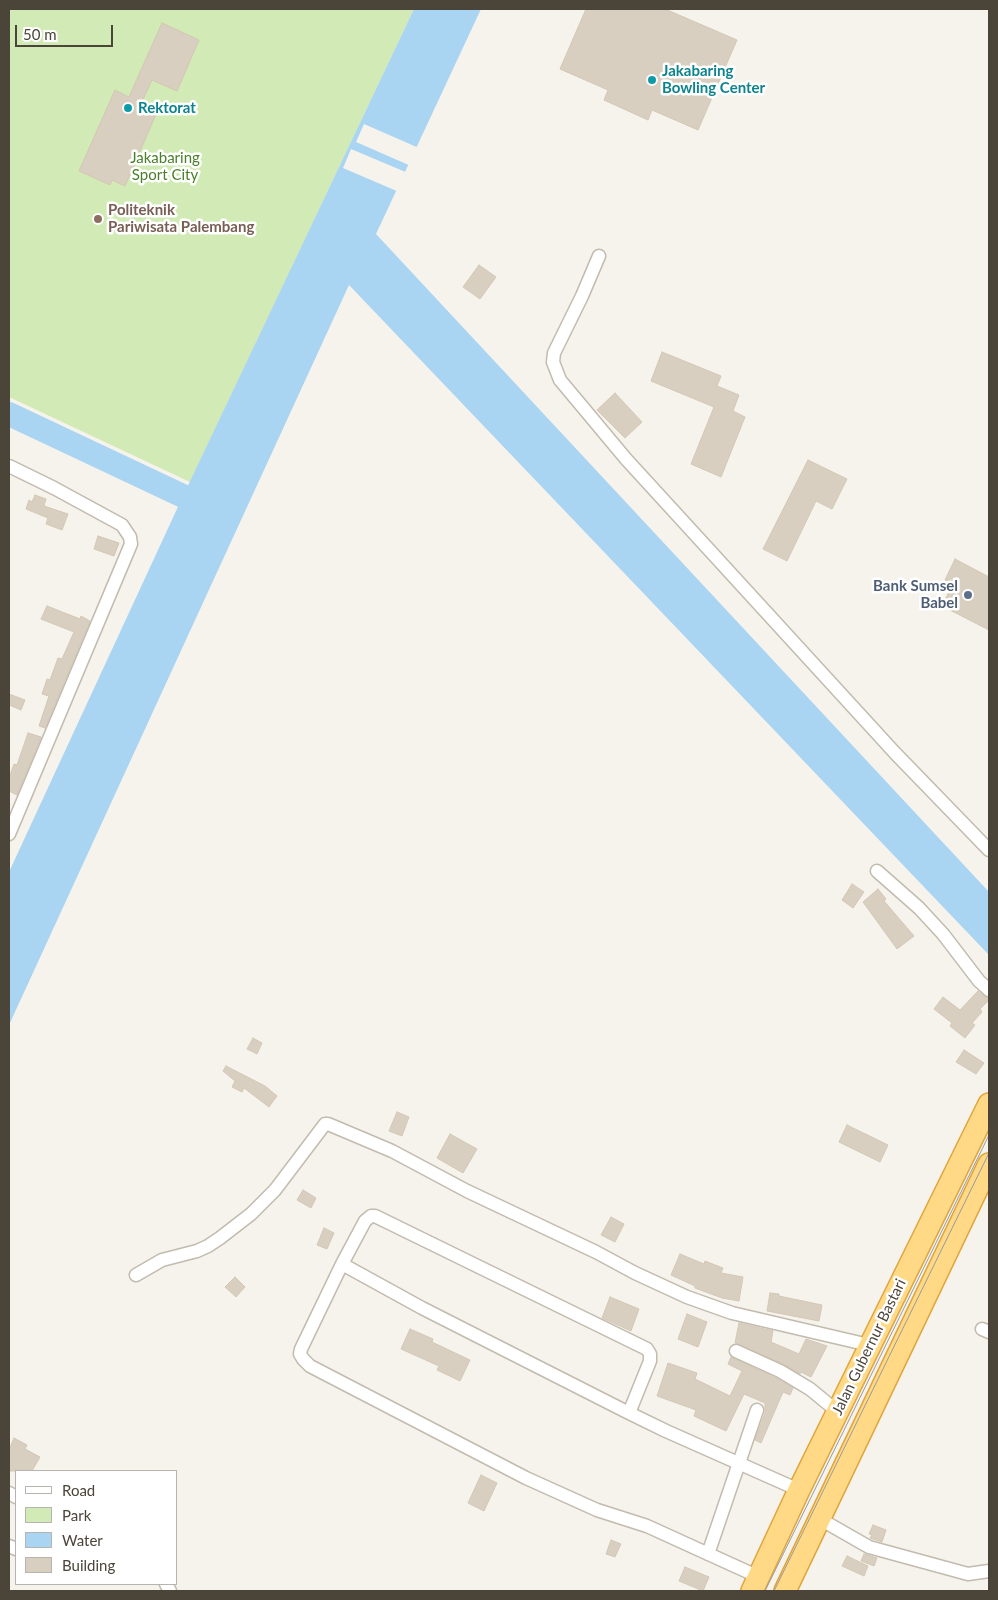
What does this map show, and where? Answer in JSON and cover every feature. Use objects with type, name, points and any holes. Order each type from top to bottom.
[{"type":"highway","name":"Jalan Gubernur Bastari","points":[[755,1584],[869,1345],[989,1104]]},
{"type":"highway","name":"Jalan Gubernur Bastari","points":[[785,1591],[989,1164]]},
{"type":"street","points":[[599,256],[554,353],[553,362],[560,380],[626,459],[895,753],[989,850]]},
{"type":"street","points":[[9,466],[122,525],[130,537],[131,544],[9,834]]},
{"type":"street","points":[[877,871],[919,908],[943,934],[979,981],[989,990]]},
{"type":"street","points":[[136,1275],[162,1260],[197,1251],[208,1246],[251,1214],[275,1190],[326,1124],[328,1124],[392,1151],[467,1191],[687,1297],[732,1313],[869,1345]]},
{"type":"street","points":[[629,1413],[650,1361],[650,1354],[647,1349],[375,1216],[371,1216],[365,1221],[342,1264],[300,1354],[305,1363],[358,1393],[526,1478],[597,1510],[647,1526],[708,1554],[755,1584]]},
{"type":"street","points":[[342,1264],[431,1312],[629,1413],[799,1490]]},
{"type":"street","points":[[736,1351],[780,1371],[810,1389],[838,1412]]},
{"type":"street","points":[[708,1554],[756,1410]]},
{"type":"street","points":[[820,1520],[869,1547],[959,1572],[976,1573],[989,1571]]},
{"type":"green space","name":"Jakabaring Sport City","points":[[9,9],[414,9],[190,482],[9,397]]},
{"type":"water","points":[[414,9],[481,9],[376,234],[989,892],[989,955],[349,285],[9,1025],[9,872],[183,496]]},
{"type":"pier","points":[[364,124],[419,148],[411,166],[356,142]]},
{"type":"pier","points":[[351,149],[408,173],[399,192],[343,168]]},
{"type":"building","name":"Jakabaring Bowling Center","points":[[586,9],[665,9],[737,40],[698,130],[652,110],[648,120],[604,100],[608,90],[560,69]]},
{"type":"building","name":"Rektorat","points":[[162,23],[199,40],[177,91],[152,80],[141,104],[157,112],[125,186],[112,180],[110,185],[79,171],[115,90],[129,97]]},
{"type":"building","points":[[479,265],[496,277],[480,299],[463,287]]},
{"type":"building","points":[[662,352],[721,376],[717,386],[739,395],[733,411],[745,417],[721,477],[691,464],[714,407],[651,381]]},
{"type":"building","points":[[615,393],[642,422],[625,438],[597,410]]},
{"type":"building","points":[[808,460],[847,479],[832,509],[816,501],[787,561],[763,549]]},
{"type":"building","points":[[35,495],[46,499],[44,506],[68,514],[62,530],[46,524],[48,518],[26,509],[29,500],[32,502]]},
{"type":"building","points":[[98,536],[119,543],[114,556],[94,549]]},
{"type":"building","name":"Bank Sumsel Babel","points":[[955,559],[989,577],[989,630],[942,606],[953,584],[945,580]]},
{"type":"building","points":[[47,606],[80,619],[81,616],[90,621],[45,728],[39,726],[49,696],[42,694],[47,679],[50,680],[58,658],[62,659],[74,632],[41,619]]},
{"type":"building","points":[[9,694],[25,700],[21,710],[9,705]]},
{"type":"building","points":[[28,733],[41,737],[17,795],[9,791],[9,778],[14,764],[17,765]]},
{"type":"building","points":[[852,884],[864,892],[853,908],[842,900]]},
{"type":"building","points":[[878,889],[886,899],[884,901],[914,936],[897,949],[863,902]]},
{"type":"building","points":[[978,991],[989,998],[989,1000],[980,1009],[982,1012],[972,1023],[975,1025],[965,1038],[950,1026],[952,1023],[934,1009],[943,997],[960,1010]]},
{"type":"building","points":[[253,1038],[262,1043],[257,1054],[247,1049]]},
{"type":"building","points":[[964,1050],[984,1063],[976,1074],[956,1062]]},
{"type":"building","points":[[226,1066],[265,1086],[277,1096],[269,1107],[244,1088],[242,1092],[232,1087],[235,1081],[223,1071]]},
{"type":"building","points":[[397,1112],[409,1117],[402,1136],[389,1131]]},
{"type":"building","points":[[847,1125],[888,1145],[880,1162],[839,1142]]},
{"type":"building","points":[[450,1134],[477,1149],[463,1173],[437,1158]]},
{"type":"building","points":[[303,1190],[316,1198],[311,1208],[297,1200]]},
{"type":"building","points":[[611,1217],[624,1224],[615,1242],[601,1235]]},
{"type":"building","points":[[324,1228],[334,1233],[327,1249],[317,1245]]},
{"type":"building","points":[[680,1254],[704,1264],[705,1261],[723,1268],[721,1273],[743,1277],[739,1301],[722,1298],[695,1288],[695,1286],[671,1275]]},
{"type":"building","points":[[235,1277],[245,1287],[236,1297],[225,1287]]},
{"type":"building","points":[[770,1293],[822,1305],[819,1321],[767,1311]]},
{"type":"building","points":[[610,1297],[639,1309],[631,1331],[602,1318]]},
{"type":"building","points":[[687,1314],[707,1322],[698,1347],[678,1339]]},
{"type":"building","points":[[739,1323],[773,1331],[771,1342],[799,1354],[806,1339],[827,1346],[811,1377],[801,1372],[800,1374],[783,1364],[735,1343]]},
{"type":"building","points":[[410,1329],[433,1339],[432,1342],[470,1360],[460,1381],[437,1370],[439,1366],[401,1349]]},
{"type":"building","points":[[731,1357],[793,1388],[790,1395],[783,1392],[761,1443],[755,1440],[765,1413],[765,1403],[744,1394],[726,1431],[694,1416],[696,1410],[657,1396],[668,1363],[697,1373],[695,1379],[730,1396],[742,1371],[728,1364]]},
{"type":"building","points":[[14,1438],[27,1445],[25,1449],[40,1457],[33,1470],[9,1471],[9,1450]]},
{"type":"building","points":[[481,1475],[497,1483],[484,1511],[468,1503]]},
{"type":"building","points":[[873,1525],[886,1530],[882,1542],[870,1538],[872,1535],[869,1534]]},
{"type":"building","points":[[611,1540],[621,1544],[615,1557],[606,1554]]},
{"type":"building","points":[[864,1554],[877,1558],[874,1566],[861,1561]]},
{"type":"building","points":[[847,1556],[868,1566],[864,1576],[842,1566]]},
{"type":"building","points":[[685,1567],[709,1577],[703,1591],[679,1581]]},
{"type":"waterway","points":[[9,414],[183,496]]},
{"type":"tram line","points":[[765,1591],[989,1135]]},
{"type":"tram line","points":[[774,1591],[989,1153]]},
{"type":"place","name":"Jakabaring Bowling Center","points":[[652,80]]},
{"type":"place","name":"Rektorat","points":[[128,108]]},
{"type":"place","name":"Politeknik Pariwisata Palembang","points":[[98,219]]},
{"type":"place","name":"Bank Sumsel Babel","points":[[968,595]]}]
